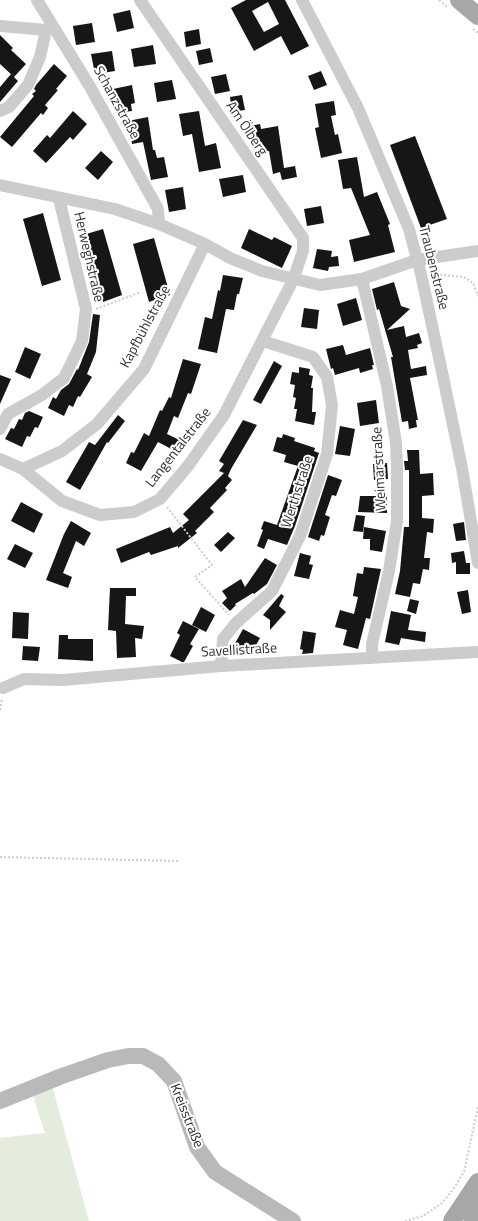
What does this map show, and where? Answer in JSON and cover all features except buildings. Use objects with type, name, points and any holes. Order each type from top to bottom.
[{"type":"main road","points":[[459,0],[478,16]]},
{"type":"main road","points":[[452,1221],[478,1182]]},
{"type":"main road","points":[[474,1220],[478,1186]]},
{"type":"street","name":"Schanzstraße","points":[[37,0],[50,27],[158,208],[159,224]]},
{"type":"street","name":"Am Ölberg","points":[[140,0],[303,238],[303,251],[293,280]]},
{"type":"street","name":"Traubenstraße","points":[[302,0],[358,108],[409,229],[421,274],[462,468],[478,563]]},
{"type":"street","points":[[0,26],[50,27],[40,57],[28,85],[9,107],[0,111]]},
{"type":"street","points":[[0,185],[59,199],[115,209],[159,224],[205,244],[236,261],[262,271],[320,286],[362,279],[417,260],[478,251]]},
{"type":"street","name":"Herweghstraße","points":[[0,429],[8,414],[42,394],[64,378],[82,341],[86,309],[59,199]]},
{"type":"street","name":"Kapfbühlstraße","points":[[23,469],[62,450],[98,424],[144,369],[205,244]]},
{"type":"street","name":"Weimarstraße","points":[[362,279],[387,386],[396,443],[397,467],[397,521],[389,571],[372,644],[372,658]]},
{"type":"street","name":"Langentalstraße","points":[[0,459],[23,469],[62,500],[100,515],[134,512],[160,499],[188,466],[224,415],[264,341],[293,280]]},
{"type":"street","name":"Werthstraße","points":[[221,666],[223,639],[236,623],[272,591],[300,536],[327,454],[332,405],[327,377],[312,357],[264,341]]},
{"type":"street","name":"Savellistraße","points":[[3,688],[24,679],[63,680],[221,666],[478,652]]},
{"type":"street","name":"Kreisstraße","points":[[0,1101],[62,1076],[108,1060],[128,1056],[143,1056],[158,1064],[174,1081],[197,1147],[214,1172],[293,1221]]},
{"type":"path","points":[[421,274],[464,277],[474,283],[478,296]]},
{"type":"path","points":[[85,314],[141,292]]},
{"type":"path","points":[[160,499],[212,565],[195,577],[236,623]]},
{"type":"path","points":[[0,857],[180,861]]},
{"type":"path","points":[[406,1221],[423,1216],[442,1203],[454,1188],[464,1172],[478,1107]]},
{"type":"green space","points":[[52,1085],[89,1221],[0,1221],[0,1138],[45,1133],[32,1093]]}]
